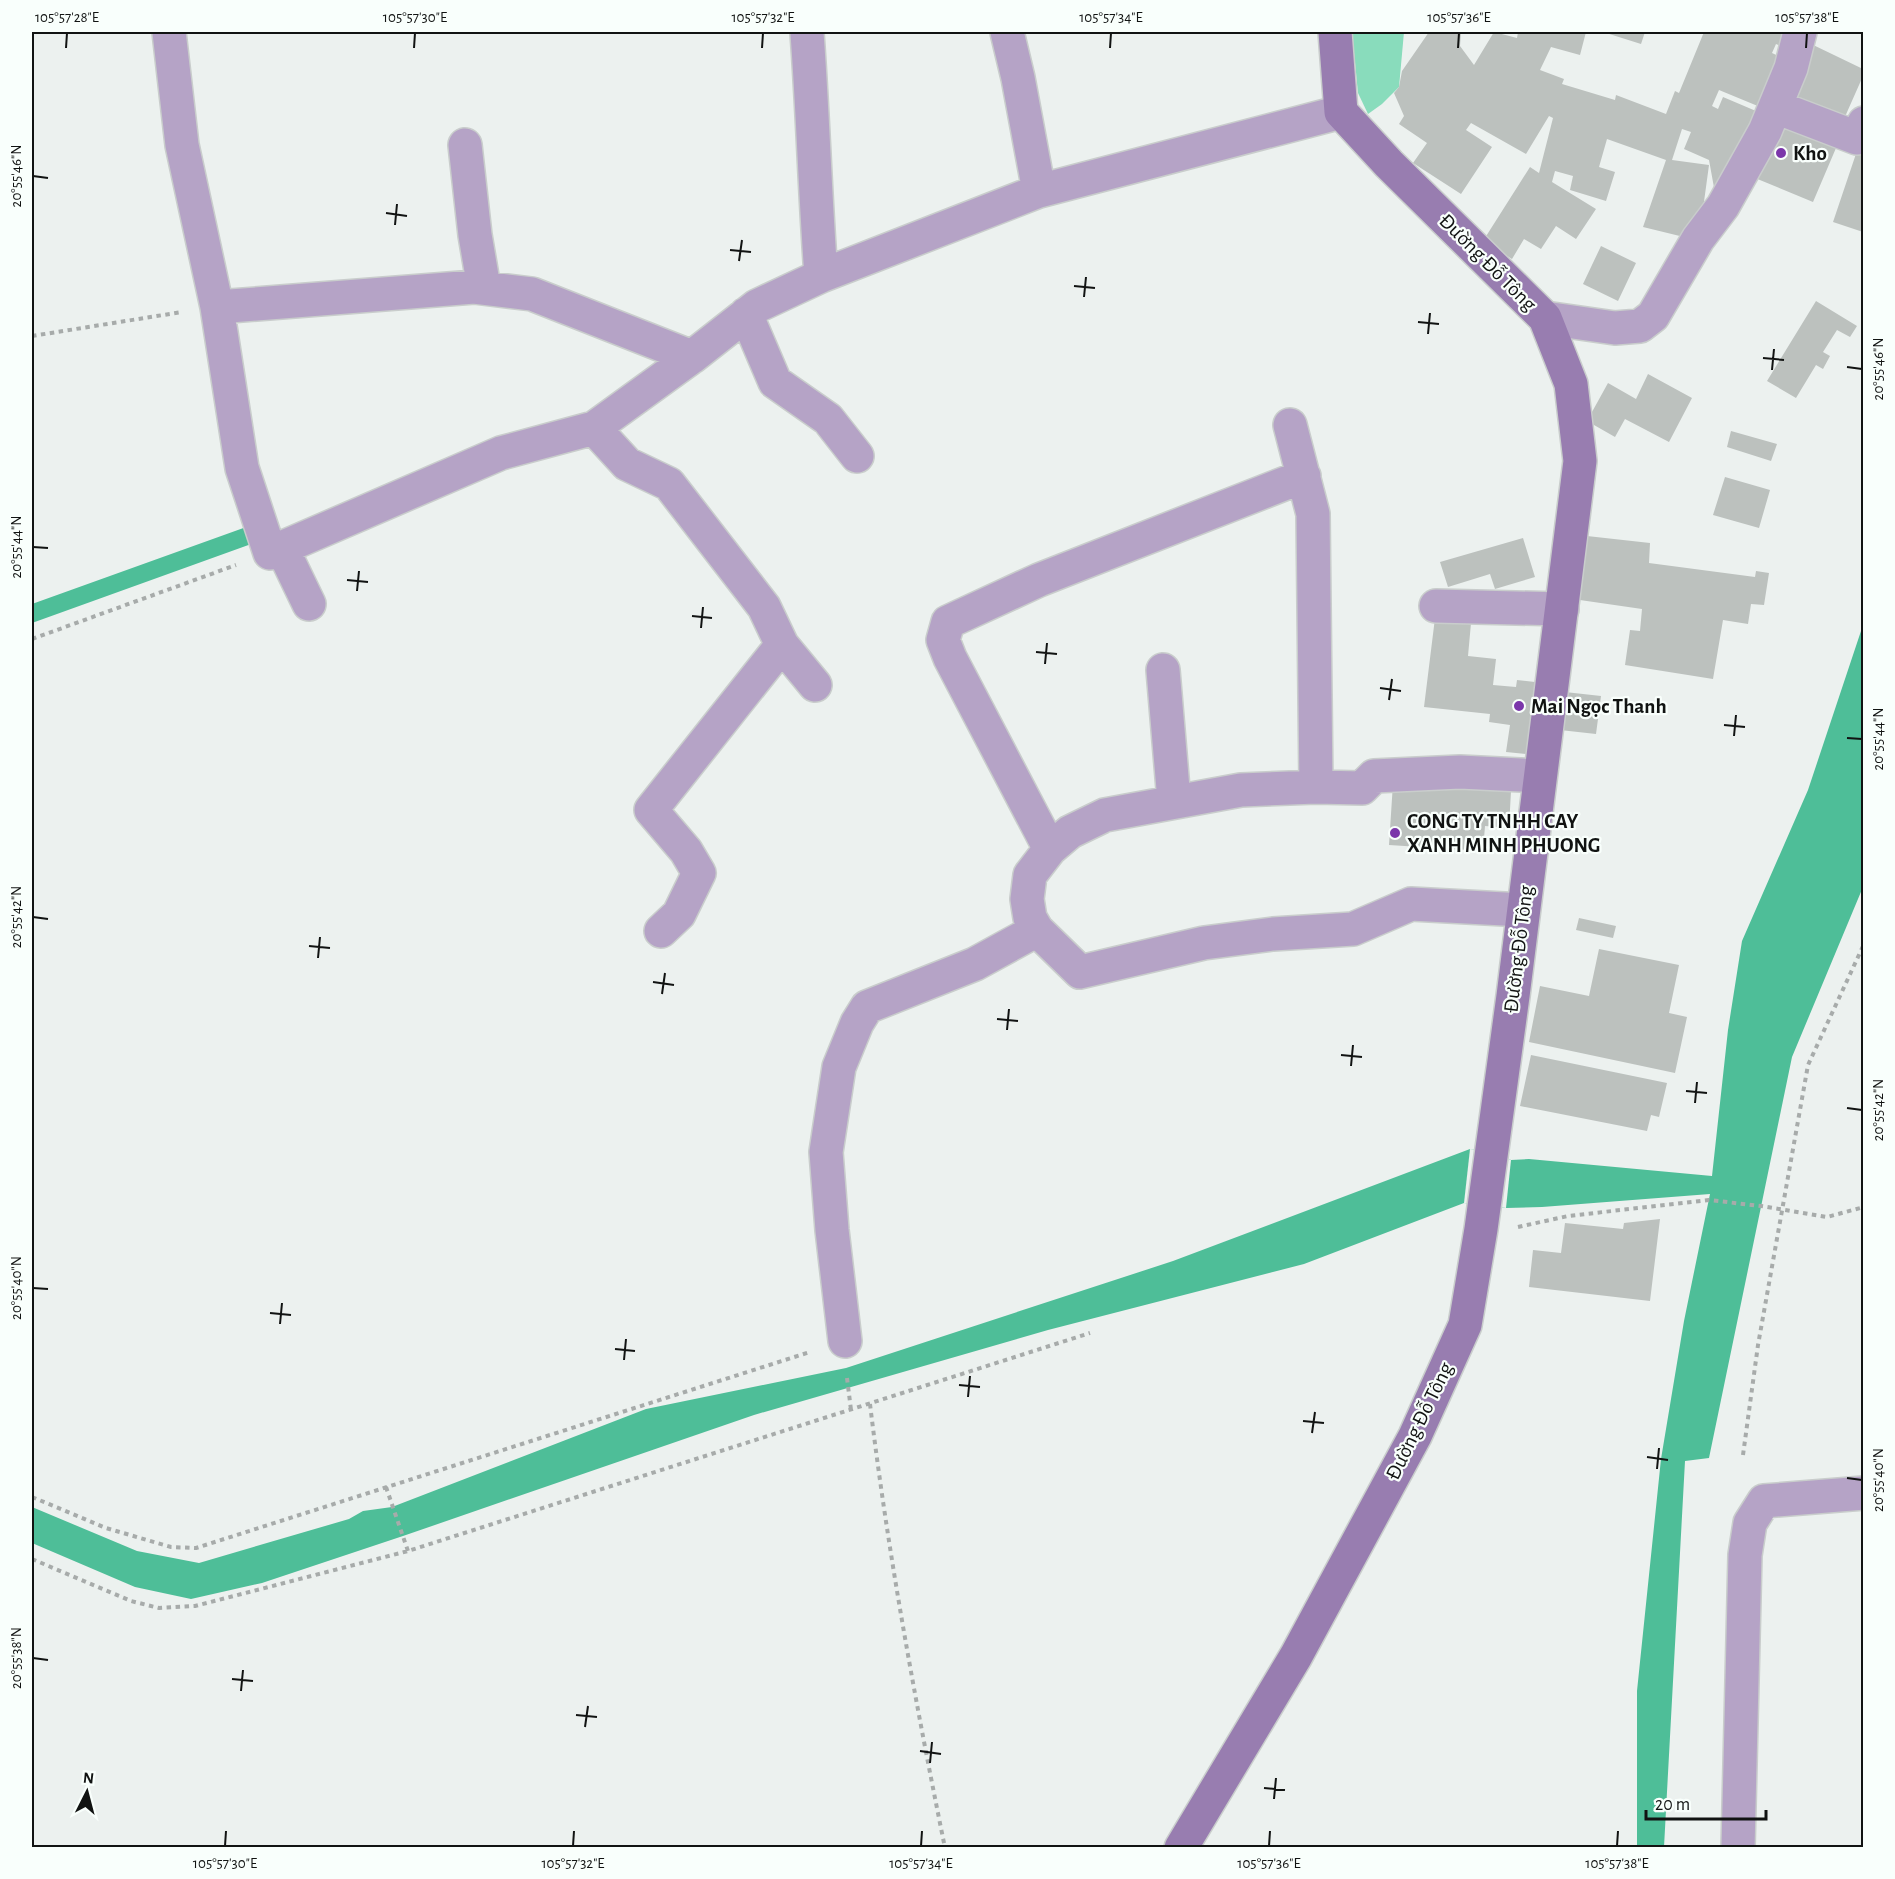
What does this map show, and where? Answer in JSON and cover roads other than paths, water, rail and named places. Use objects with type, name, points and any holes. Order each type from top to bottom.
[{"type":"main road","points":[[1335,32],[1341,112]]},
{"type":"main road","name":"Đường Đỗ Tông","points":[[1181,1848],[1296,1656],[1415,1436],[1465,1325],[1491,1151],[1580,461],[1571,384],[1545,318],[1389,164],[1341,112]]},
{"type":"street","points":[[169,32],[182,145],[217,307],[242,468],[276,551],[309,604]]},
{"type":"street","points":[[1007,32],[1039,191]]},
{"type":"street","points":[[1545,318],[1614,328],[1640,326],[1653,316],[1698,239],[1723,206],[1766,131],[1791,68],[1800,32]]},
{"type":"street","points":[[807,33],[821,276]]},
{"type":"street","points":[[1776,107],[1857,138],[1863,123]]},
{"type":"street","points":[[276,551],[501,453],[594,428],[692,357],[757,306],[821,276],[1039,191],[1341,112]]},
{"type":"street","points":[[465,145],[475,235],[484,288]]},
{"type":"street","points":[[217,307],[484,288],[532,294],[692,357]]},
{"type":"street","points":[[746,314],[775,382],[828,419],[857,456]]},
{"type":"street","points":[[1290,425],[1313,514],[1316,787]]},
{"type":"street","points":[[594,428],[627,464],[669,484],[764,607],[782,645],[815,685]]},
{"type":"street","points":[[1050,849],[950,658],[943,640],[948,622],[1039,580],[1304,476]]},
{"type":"street","points":[[1436,606],[1562,609]]},
{"type":"street","points":[[661,931],[679,914],[699,873],[686,851],[651,810],[782,645]]},
{"type":"street","points":[[1163,670],[1174,801]]},
{"type":"street","points":[[1523,910],[1411,904],[1353,929],[1273,934],[1204,943],[1080,972],[1038,930],[1030,918],[1027,899],[1030,875],[1050,849],[1070,832],[1105,815],[1241,790],[1362,788],[1374,776],[1460,772],[1539,776]]},
{"type":"street","points":[[845,1341],[832,1230],[826,1152],[839,1067],[857,1023],[867,1006],[975,964],[1038,930]]},
{"type":"street","points":[[1738,1848],[1745,1556],[1750,1523],[1764,1502],[1863,1493]]},
{"type":"place","name":"Kho","points":[[1781,153]]},
{"type":"place","name":"Mai Ngọc Thanh","points":[[1519,706]]},
{"type":"place","name":"CONG TY TNHH CAY XANH MINH PHUONG","points":[[1395,833]]}]
